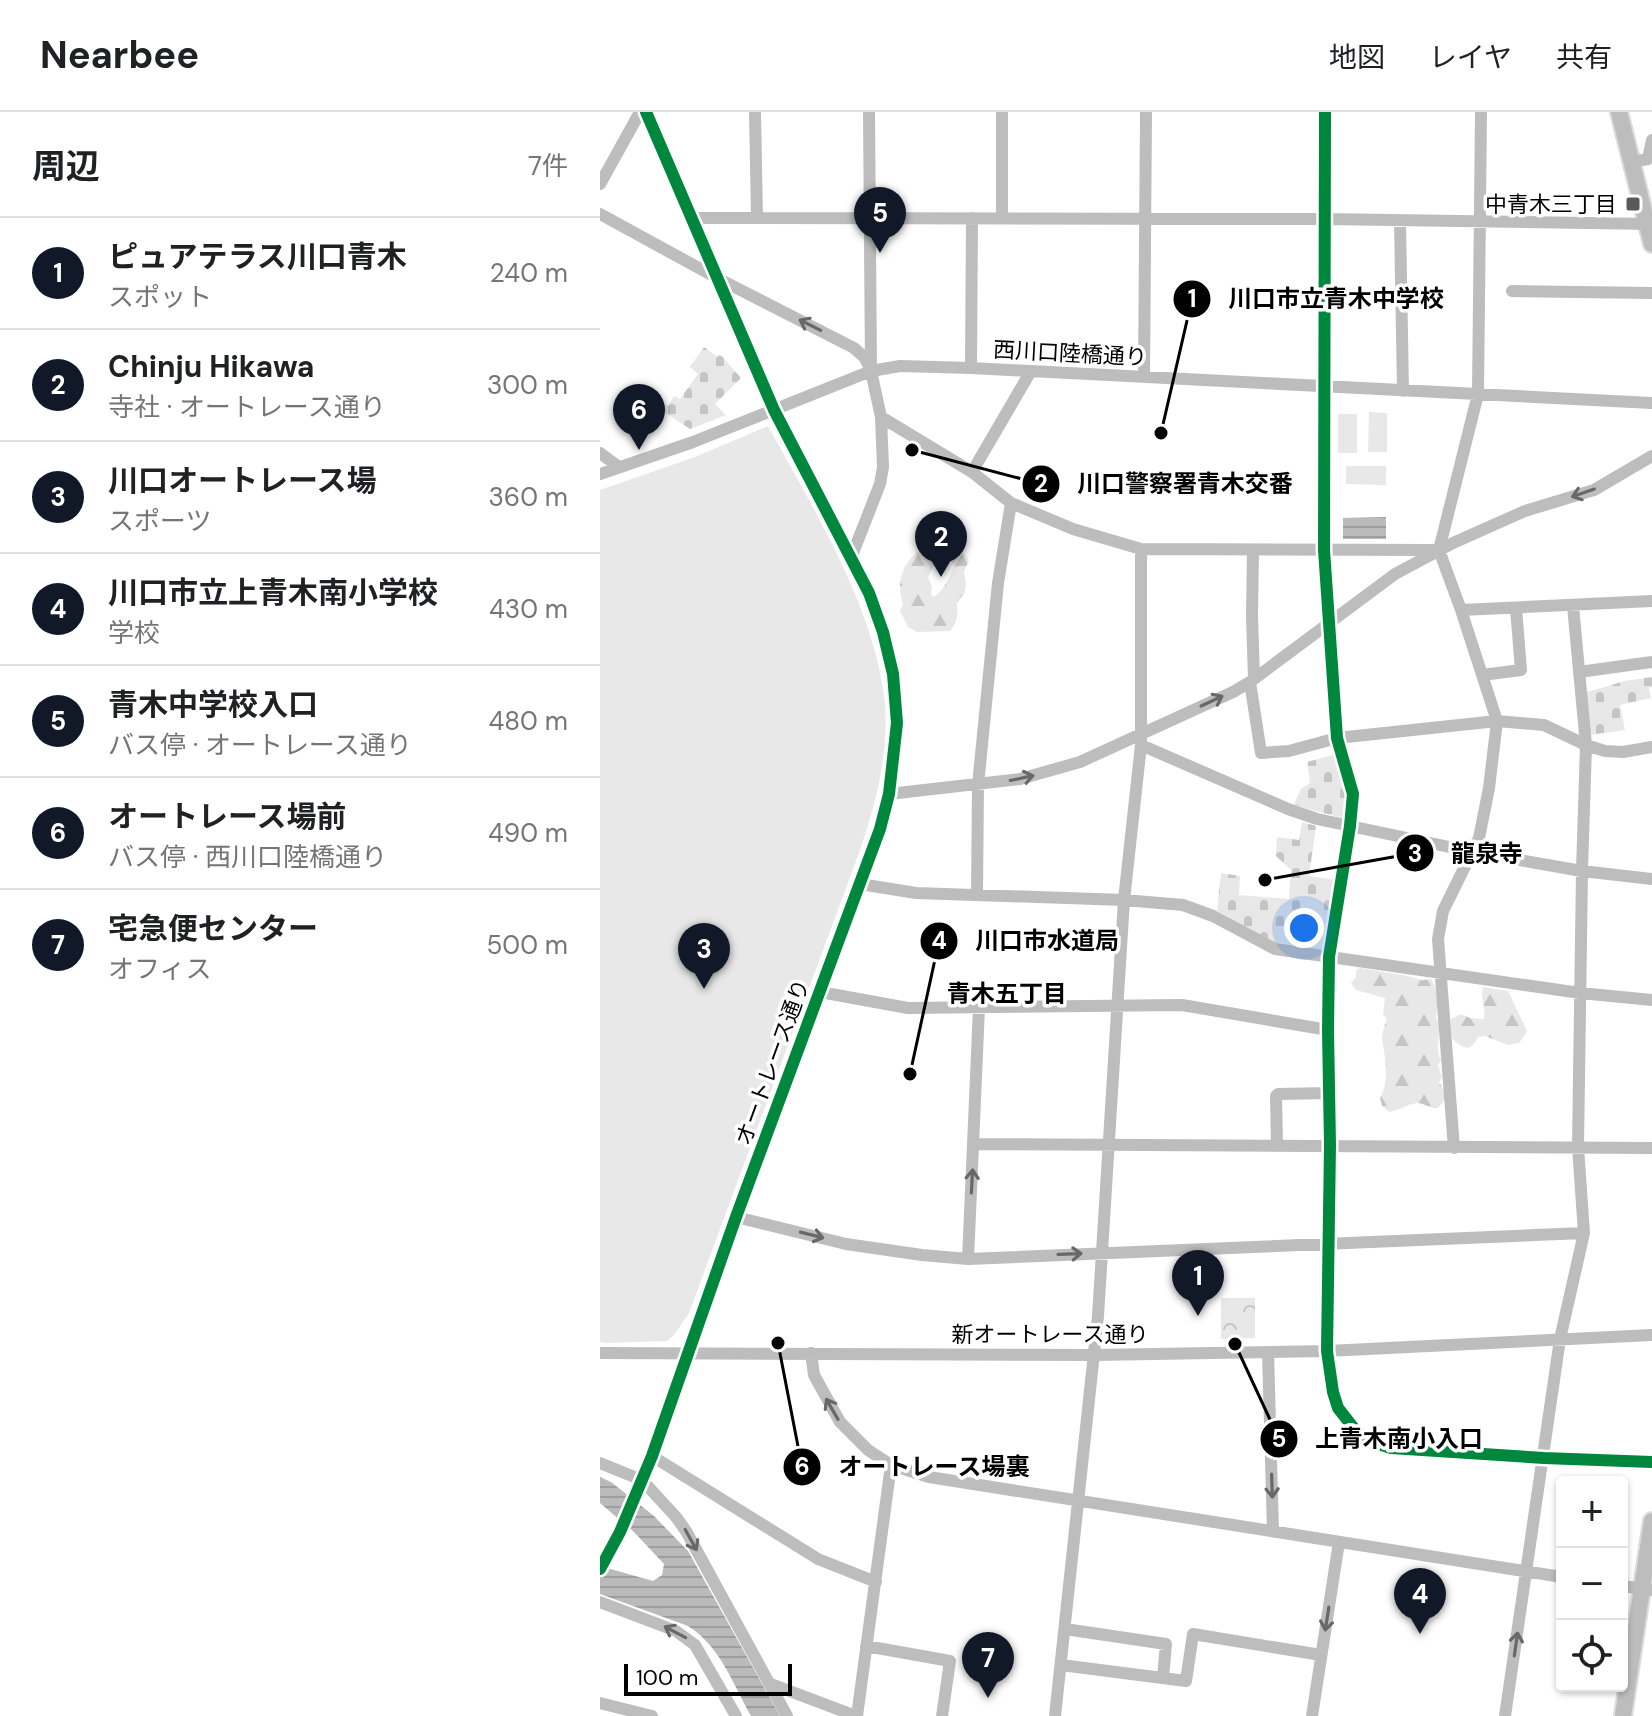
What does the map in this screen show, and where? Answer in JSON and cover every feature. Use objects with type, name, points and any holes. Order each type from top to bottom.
[{"type":"main road","points":[[1619,112],[1652,244]]},
{"type":"main road","points":[[1623,1716],[1647,1590],[1652,1521]]},
{"type":"street","points":[[600,184],[640,112]]},
{"type":"street","name":"オートレース通り","points":[[602,1566],[652,1456],[736,1217],[880,829],[889,794],[897,723],[893,674],[877,614],[774,410],[646,112]]},
{"type":"street","points":[[755,112],[757,218]]},
{"type":"street","points":[[851,558],[880,484],[884,450],[871,371],[869,112]]},
{"type":"street","points":[[1002,112],[1002,218]]},
{"type":"street","points":[[1144,377],[1146,112]]},
{"type":"street","points":[[1325,112],[1324,550],[1337,738],[1353,794],[1329,957],[1327,1351],[1333,1392],[1338,1408],[1356,1431],[1391,1448],[1652,1462]]},
{"type":"street","points":[[1454,1148],[1438,939],[1443,911],[1479,838],[1497,721],[1439,550],[1478,394],[1481,112]]},
{"type":"street","points":[[1632,162],[1648,159],[1652,140]]},
{"type":"street","points":[[600,214],[854,348],[864,357],[871,371]]},
{"type":"street","points":[[692,218],[1325,219],[1649,224]]},
{"type":"street","points":[[971,368],[972,218]]},
{"type":"street","points":[[1400,221],[1403,391]]},
{"type":"street","points":[[1512,291],[1652,293]]},
{"type":"street","name":"西川口陸橋通り","points":[[600,474],[693,442],[871,371],[900,366],[1652,403]]},
{"type":"street","points":[[972,472],[1031,371]]},
{"type":"street","points":[[881,417],[972,472],[1011,503],[1073,529],[1141,549],[1439,550]]},
{"type":"street","points":[[600,453],[619,467]]},
{"type":"street","points":[[889,794],[1020,779],[1141,740],[1252,681],[1395,574],[1439,550],[1525,511],[1594,490],[1652,456]]},
{"type":"street","points":[[977,895],[978,785],[998,583],[1011,503]]},
{"type":"street","points":[[1055,1716],[1094,1355],[1124,900],[1141,740],[1141,549]]},
{"type":"street","points":[[1253,550],[1252,681],[1261,753],[1289,751],[1337,738],[1497,721],[1544,725],[1605,751],[1623,752],[1652,747]]},
{"type":"street","points":[[1461,610],[1652,601]]},
{"type":"street","points":[[1505,1716],[1560,1339],[1584,1233],[1578,1147],[1586,745],[1573,606]]},
{"type":"street","points":[[1482,675],[1521,670],[1516,608]]},
{"type":"street","points":[[1579,672],[1652,662]]},
{"type":"street","points":[[1141,740],[1288,809],[1317,819],[1473,852],[1582,871],[1652,879]]},
{"type":"street","points":[[860,884],[916,893],[1183,905],[1213,916],[1275,949],[1580,993],[1652,1000]]},
{"type":"street","points":[[820,992],[894,1007],[1182,1005],[1328,1030]]},
{"type":"street","points":[[968,1259],[979,1008]]},
{"type":"street","points":[[1277,1145],[1278,1094],[1330,1093]]},
{"type":"street","points":[[974,1144],[1652,1148]]},
{"type":"street","points":[[736,1217],[846,1244],[968,1259],[1584,1233]]},
{"type":"street","name":"新オートレース通り","points":[[600,1353],[1094,1355],[1327,1351],[1652,1335]]},
{"type":"street","points":[[1268,1352],[1273,1531]]},
{"type":"street","points":[[811,1353],[814,1375],[840,1422],[868,1450],[891,1465],[929,1477],[1556,1576]]},
{"type":"street","points":[[652,1456],[818,1559],[876,1582]]},
{"type":"street","points":[[600,1463],[642,1480],[686,1531],[787,1716]]},
{"type":"street","points":[[771,1684],[857,1716],[891,1465]]},
{"type":"street","points":[[1312,1716],[1339,1542]]},
{"type":"street","points":[[600,1602],[676,1631],[695,1645],[736,1716]]},
{"type":"street","points":[[1065,1629],[1166,1644],[1163,1678]]},
{"type":"street","points":[[1061,1665],[1186,1681],[1193,1634],[1321,1655]]},
{"type":"street","points":[[866,1646],[950,1661],[942,1716]]},
{"type":"street","points":[[600,1703],[652,1716]]},
{"type":"green space","points":[[704,347],[716,356],[720,354],[741,378],[715,404],[726,415],[690,429],[661,410],[665,404],[668,406],[674,396],[680,399],[698,374],[690,367]]},
{"type":"green space","points":[[1369,412],[1387,413],[1387,452],[1368,452]]},
{"type":"green space","points":[[1338,414],[1357,414],[1357,453],[1338,453]]},
{"type":"green space","points":[[768,426],[823,526],[869,633],[885,705],[885,743],[880,780],[859,853],[689,1313],[667,1341],[604,1343],[600,1342],[600,490],[695,457]]},
{"type":"green space","points":[[1346,466],[1386,466],[1386,485],[1346,484]]},
{"type":"green space","points":[[924,548],[935,560],[928,577],[934,597],[951,574],[954,565],[950,560],[954,552],[964,553],[969,560],[964,572],[965,592],[956,604],[957,618],[950,631],[917,632],[908,627],[900,611],[903,604],[900,588],[903,572],[911,558]]},
{"type":"green space","points":[[1652,677],[1652,687],[1649,688],[1651,698],[1620,705],[1625,730],[1589,735],[1587,692]]},
{"type":"green space","points":[[1336,754],[1349,799],[1346,816],[1342,818],[1294,804],[1301,789],[1310,783],[1307,762]]},
{"type":"green space","points":[[1302,822],[1316,826],[1309,876],[1336,880],[1325,949],[1320,950],[1273,942],[1217,911],[1221,873],[1240,876],[1239,895],[1289,899],[1291,870],[1276,856],[1277,837],[1299,840]]},
{"type":"green space","points":[[1360,968],[1431,979],[1435,987],[1439,1027],[1441,1060],[1438,1065],[1442,1077],[1439,1082],[1444,1090],[1444,1101],[1438,1108],[1417,1103],[1389,1112],[1382,1106],[1380,1098],[1386,1076],[1382,1039],[1387,1019],[1383,1015],[1385,998],[1356,990],[1351,983],[1356,977],[1356,970]]},
{"type":"green space","points":[[1483,987],[1508,991],[1527,1031],[1519,1043],[1508,1045],[1485,1036],[1478,1037],[1468,1048],[1453,1038],[1451,1019],[1461,1014],[1484,1019]]},
{"type":"green space","points":[[1221,1298],[1255,1298],[1255,1338],[1221,1339]]},
{"type":"shaded area","points":[[1386,517],[1386,539],[1343,539],[1343,518]]},
{"type":"shaded area","points":[[600,1477],[654,1516],[688,1551],[780,1716],[751,1716],[717,1655],[688,1626],[600,1594],[600,1566],[653,1581],[662,1575],[664,1564],[634,1532],[600,1503]]},
{"type":"cycle path","points":[[600,1569],[620,1532],[652,1456],[736,1217],[880,829],[889,794],[897,723],[893,674],[869,593],[774,410],[646,112]]},
{"type":"cycle path","points":[[1325,112],[1324,550],[1337,738],[1353,794],[1329,957],[1327,1351],[1333,1392],[1338,1408],[1356,1431],[1391,1448],[1652,1462]]},
{"type":"place","name":"中青木三丁目","points":[[1633,204]]},
{"type":"place","name":"青木中学校入口","points":[[880,253]]},
{"type":"place","name":"川口市立青木中学校","points":[[1161,433]]},
{"type":"place","name":"オートレース場前","points":[[639,450]]},
{"type":"place","name":"川口警察署青木交番","points":[[912,450]]},
{"type":"place","name":"Chinju Hikawa","points":[[941,577]]},
{"type":"place","name":"龍泉寺","points":[[1265,880]]},
{"type":"place","name":"川口オートレース場","points":[[704,989]]},
{"type":"place","name":"川口市水道局","points":[[910,1074]]},
{"type":"place","name":"ピュアテラス川口青木","points":[[1198,1316]]},
{"type":"place","name":"オートレース場裏","points":[[778,1343]]},
{"type":"place","name":"上青木南小入口","points":[[1235,1344]]},
{"type":"place","name":"川口市立上青木南小学校","points":[[1420,1634]]},
{"type":"place","name":"宅急便センター","points":[[988,1698]]},
{"type":"district","name":"青木五丁目","points":[[1007,994]]}]
